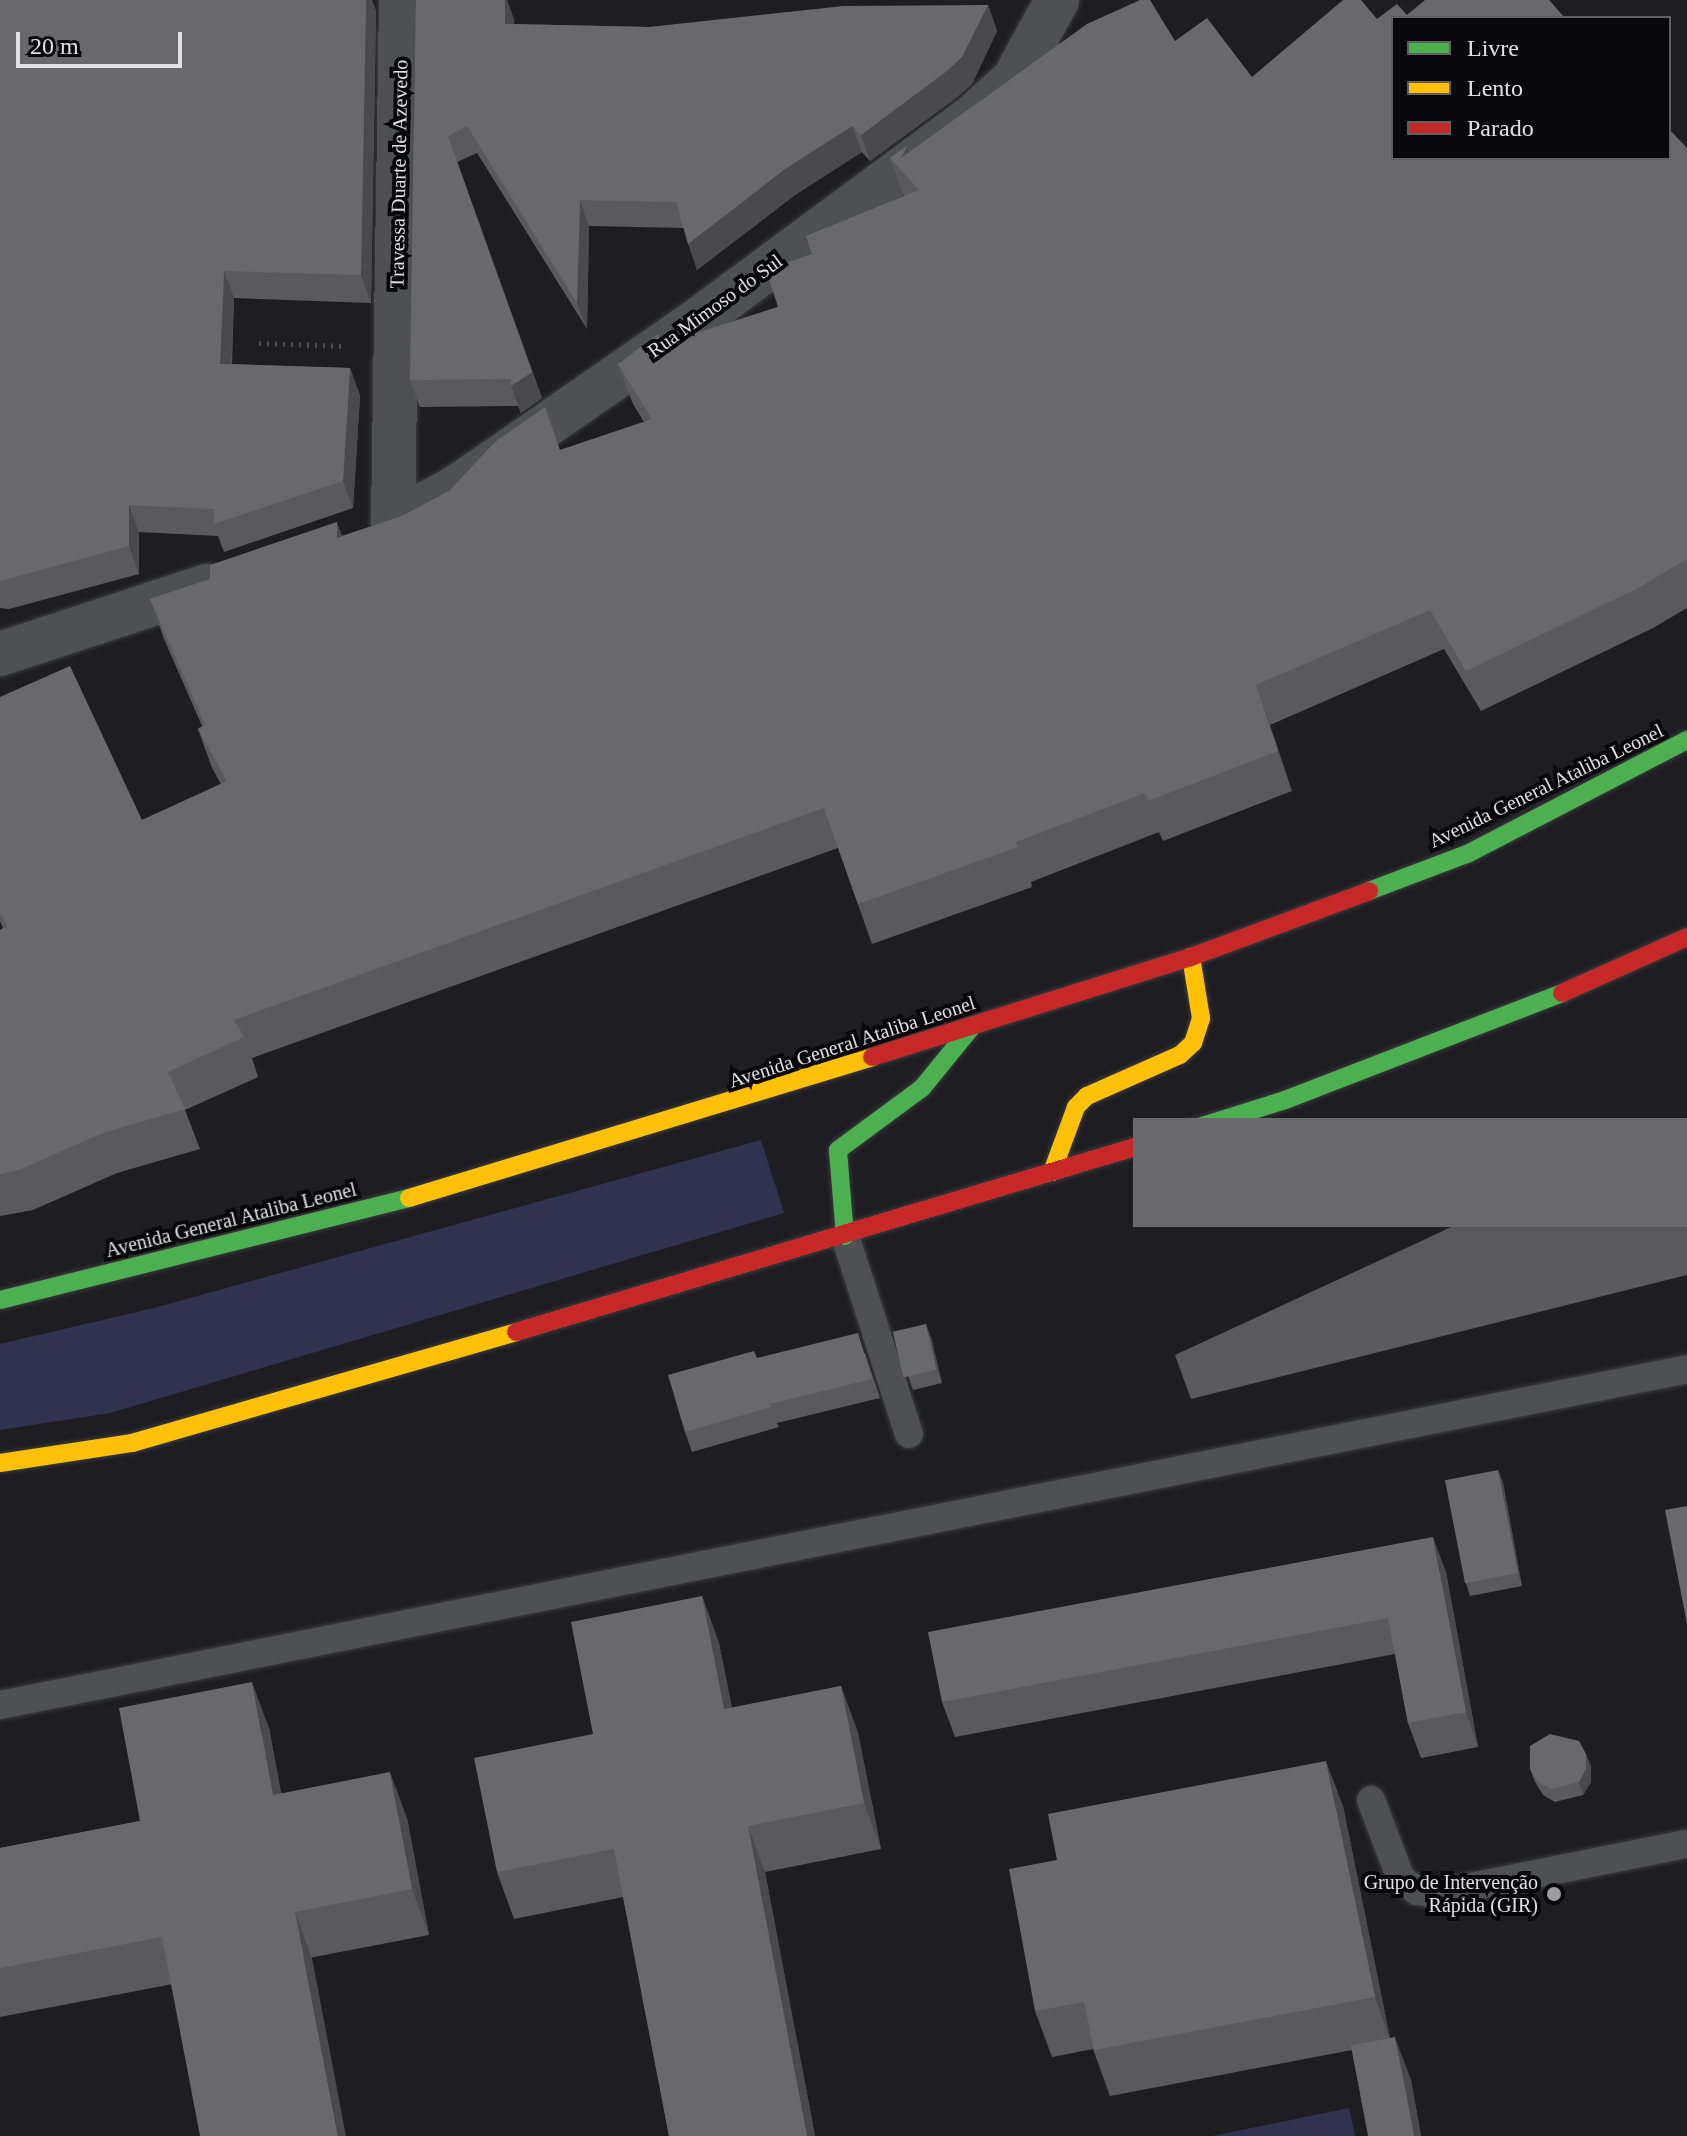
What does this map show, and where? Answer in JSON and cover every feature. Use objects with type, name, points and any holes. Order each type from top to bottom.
[{"type":"main road","name":"Avenida General Ataliba Leonel","points":[[0,1300],[458,1186],[1191,957],[1467,854],[1687,740]]},
{"type":"main road","points":[[0,1463],[132,1443],[845,1236],[1285,1100],[1535,1005],[1687,937]]},
{"type":"main road","points":[[1052,1172],[1076,1107],[1087,1096],[1180,1055],[1193,1043],[1201,1018],[1191,957]]},
{"type":"main road","points":[[845,1236],[838,1150],[922,1088],[971,1028]]},
{"type":"street","name":"Travessa Duarte de Azevedo","points":[[393,521],[401,0]]},
{"type":"street","name":"Rua Mimoso do Sul","points":[[349,537],[393,521],[457,487],[687,328],[972,117],[1014,79],[1040,40],[1057,0]]},
{"type":"street","points":[[0,654],[244,573]]},
{"type":"lane","points":[[845,1236],[909,1434]]},
{"type":"lane","points":[[0,1705],[1687,1369]]},
{"type":"lane","points":[[1371,1800],[1401,1879],[1417,1891],[1436,1894],[1687,1844]]},
{"type":"path","points":[[259,343],[396,347]]},
{"type":"shaded area","points":[[761,1140],[784,1213],[110,1413],[0,1430],[0,1344],[154,1308]]},
{"type":"shaded area","points":[[1349,2108],[1355,2136],[1212,2136]]},
{"type":"building","points":[[0,0],[366,0],[361,275],[224,271],[220,364],[350,368],[343,481],[214,524],[214,509],[129,505],[129,546],[0,581]]},
{"type":"building","points":[[416,0],[505,0],[505,24],[649,27],[844,6],[988,5],[962,57],[947,71],[861,135],[852,126],[785,169],[688,244],[676,202],[580,200],[577,303],[467,126],[448,136],[532,372],[511,386],[511,379],[410,380]]},
{"type":"building","points":[[1140,0],[1150,0],[1175,41],[1207,18],[1252,77],[1343,0],[1361,0],[1377,19],[1397,4],[1407,15],[1425,0],[1549,0],[1563,16],[1391,16],[1391,160],[1671,160],[1671,131],[1687,148],[1687,559],[1638,588],[1466,671],[1430,610],[1256,685],[1278,751],[1148,801],[1145,793],[1016,842],[1018,847],[858,904],[824,808],[234,1020],[244,1037],[168,1072],[185,1109],[103,1133],[19,1170],[0,1174],[0,930],[7,927],[0,912],[0,697],[70,666],[142,820],[227,781],[198,729],[205,725],[150,599],[210,579],[210,565],[337,522],[337,538],[402,516],[449,491],[495,442],[545,407],[560,450],[652,419],[618,364],[658,334],[662,344],[778,307],[766,270],[812,254],[806,236],[919,190],[890,158],[907,146],[901,158],[1087,24]]},
{"type":"building","points":[[1133,1118],[1687,1118],[1687,1227],[1133,1227]]},
{"type":"building","points":[[926,1324],[937,1370],[903,1377],[893,1332]]},
{"type":"building","points":[[858,1333],[872,1379],[770,1404],[771,1407],[685,1432],[668,1375],[754,1351],[757,1358]]},
{"type":"building","points":[[1498,1470],[1518,1573],[1465,1583],[1445,1480]]},
{"type":"building","points":[[1687,1506],[1687,1624],[1665,1510]]},
{"type":"building","points":[[1433,1537],[1466,1712],[1408,1723],[1388,1618],[942,1702],[928,1632]]},
{"type":"building","points":[[702,1596],[724,1709],[841,1686],[864,1803],[748,1826],[807,2136],[669,2136],[614,1849],[497,1872],[474,1758],[593,1734],[571,1622]]},
{"type":"building","points":[[252,1682],[273,1795],[390,1772],[412,1889],[295,1912],[338,2136],[200,2136],[162,1937],[0,1968],[0,1848],[140,1821],[119,1708]]},
{"type":"building","points":[[1550,1734],[1579,1741],[1586,1754],[1586,1769],[1579,1782],[1551,1789],[1538,1782],[1530,1769],[1530,1746]]},
{"type":"building","points":[[1326,1761],[1375,1997],[1094,2050],[1084,2002],[1035,2011],[1009,1869],[1057,1860],[1048,1814]]},
{"type":"building","points":[[1395,2037],[1414,2136],[1368,2136],[1351,2046]]},
{"type":"traffic: fast","points":[[1369,891],[1467,854],[1687,740]]},
{"type":"traffic: fast","points":[[1135,1147],[1285,1100],[1562,993]]},
{"type":"traffic: fast","points":[[845,1236],[838,1150],[922,1088],[971,1028]]},
{"type":"traffic: fast","points":[[0,1300],[409,1198]]},
{"type":"traffic: slow","points":[[1052,1172],[1076,1107],[1087,1096],[1180,1055],[1193,1043],[1201,1018],[1191,957]]},
{"type":"traffic: slow","points":[[409,1198],[872,1057]]},
{"type":"traffic: slow","points":[[0,1463],[132,1443],[516,1332]]},
{"type":"traffic: jam","points":[[872,1057],[1191,957],[1369,891]]},
{"type":"traffic: jam","points":[[1562,993],[1687,937]]},
{"type":"traffic: jam","points":[[516,1332],[1135,1147]]},
{"type":"place","name":"Grupo de Intervenção Rápida (GIR)","points":[[1554,1894]]}]
